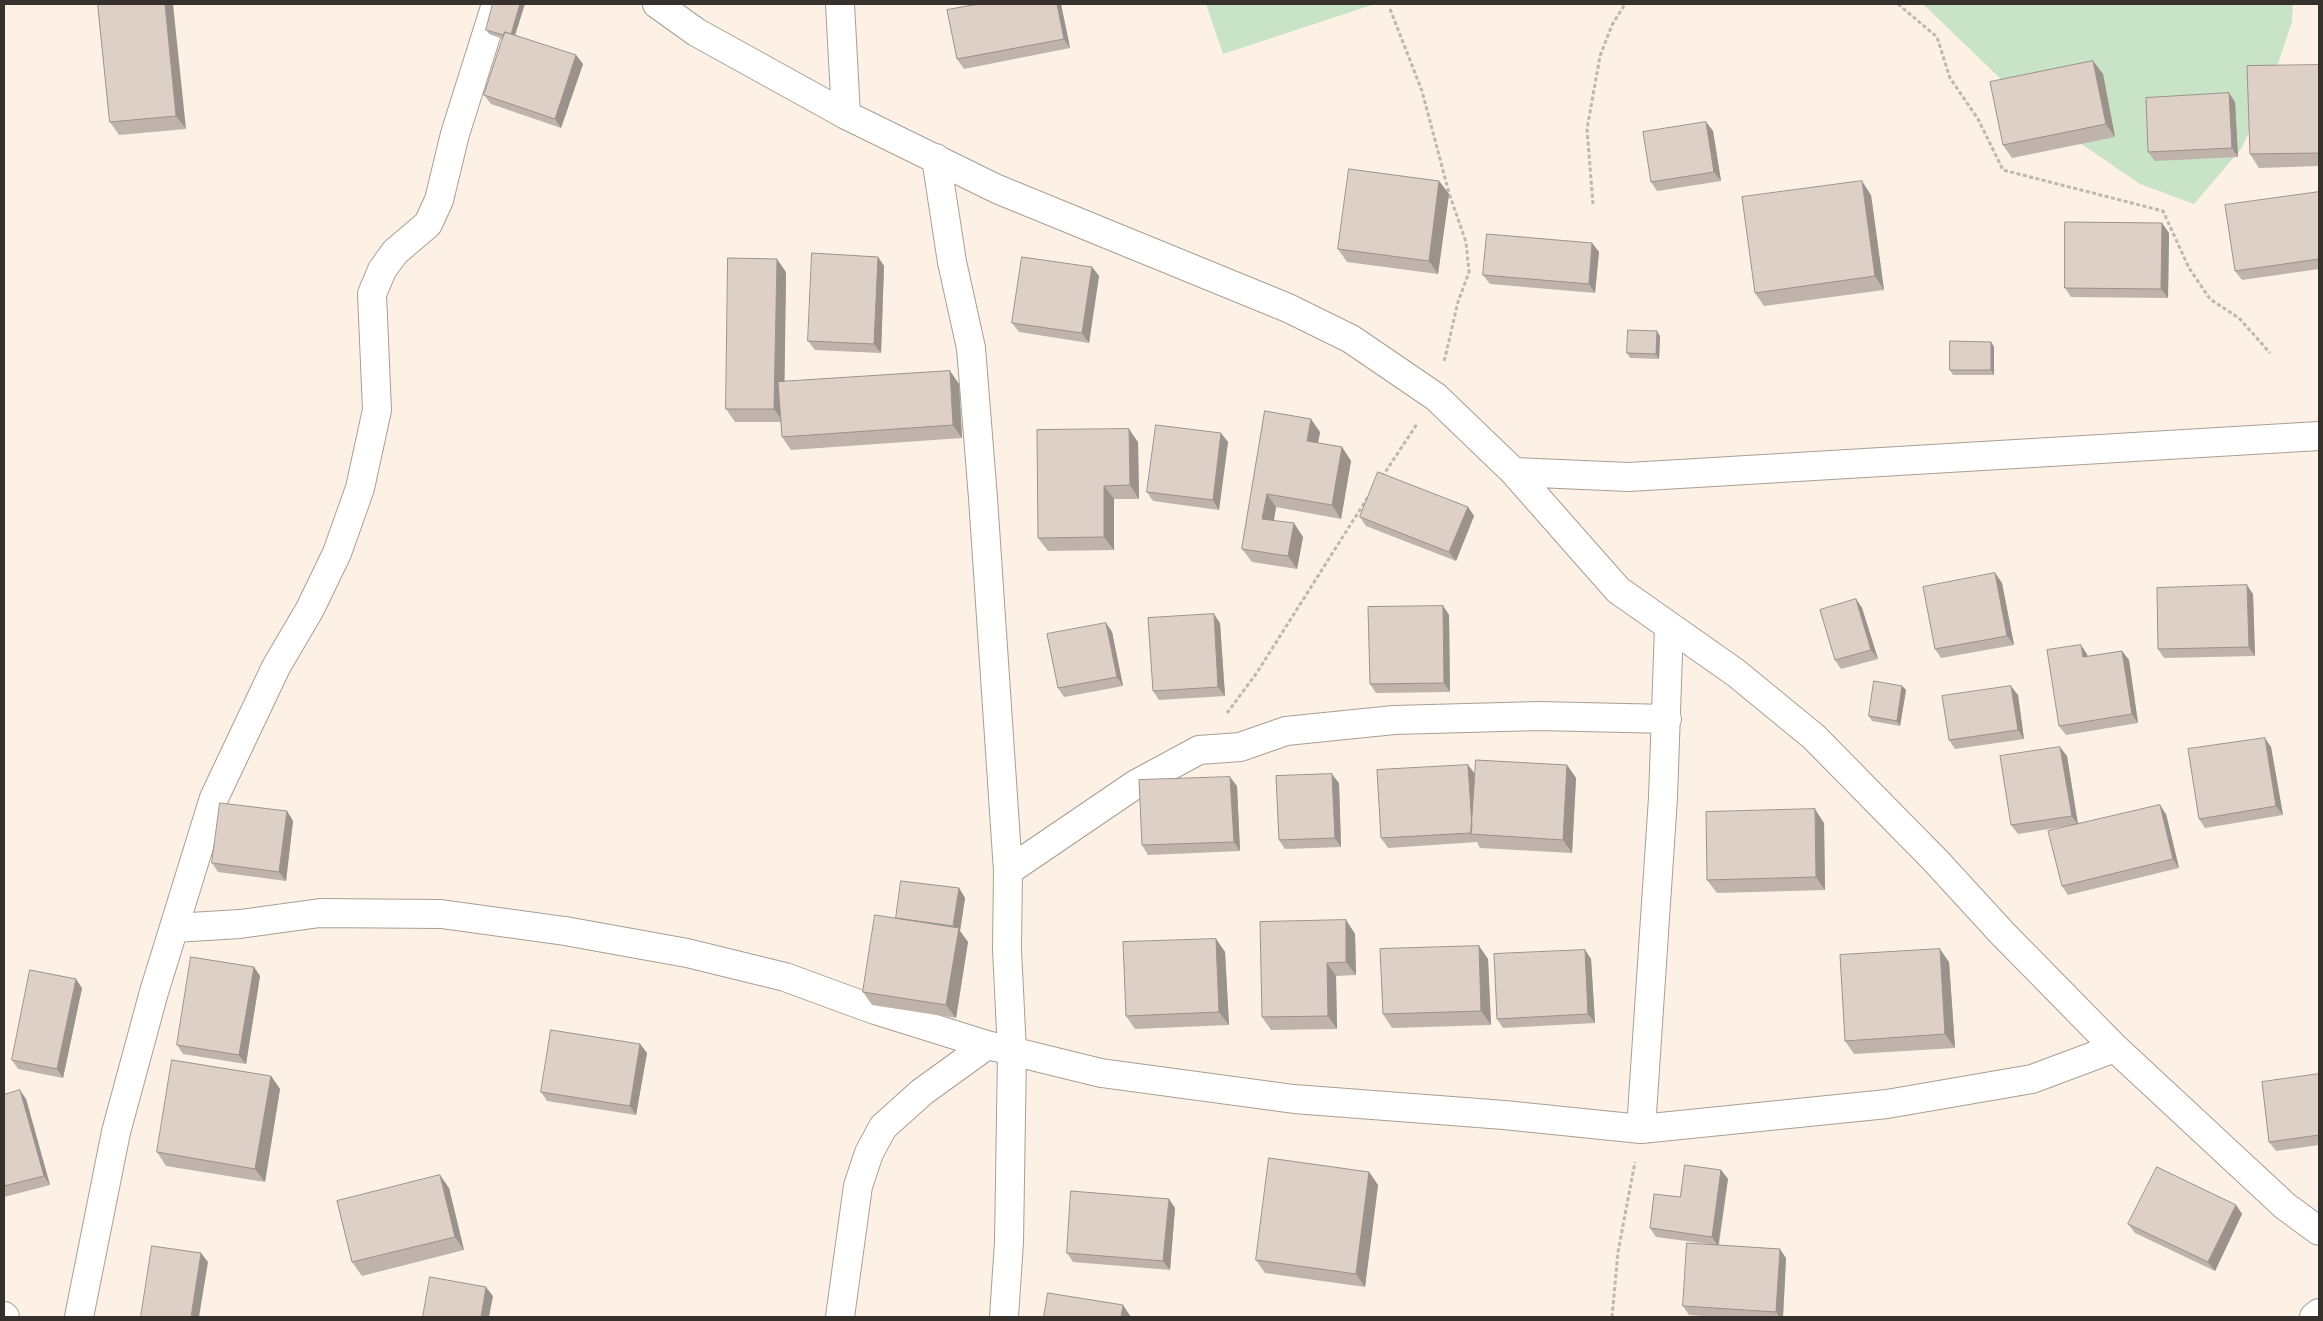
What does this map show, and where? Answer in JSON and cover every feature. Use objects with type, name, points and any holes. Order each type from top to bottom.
[{"type":"street","points":[[79,1317],[116,1132],[154,992],[214,798],[276,667],[310,609],[337,553],[360,488],[376,410],[372,294],[382,270],[395,252],[428,224],[439,200],[455,134],[496,4]]},
{"type":"street","points":[[657,4],[696,32],[846,115],[997,189],[1288,308],[1351,339],[1436,397],[1514,472],[1618,590],[1736,672],[1814,737],[1923,847],[2002,933],[2116,1048],[2285,1206],[2319,1231]]},
{"type":"street","points":[[840,4],[846,115]]},
{"type":"street","points":[[936,158],[952,262],[971,348],[1008,871],[1007,949],[1000,1048],[1009,1242],[1004,1317]]},
{"type":"street","points":[[1514,472],[1629,477],[2319,436]]},
{"type":"street","points":[[1641,1129],[1664,798],[1669,626]]},
{"type":"street","points":[[1008,871],[1136,784],[1199,750],[1240,747],[1286,731],[1394,720],[1539,716],[1667,719]]},
{"type":"street","points":[[174,928],[240,924],[320,913],[441,914],[566,931],[687,953],[785,977],[875,1010],[1000,1048],[1101,1073],[1294,1099],[1504,1115],[1641,1129],[1887,1104],[2032,1079],[2116,1048]]},
{"type":"street","points":[[840,1317],[858,1186],[869,1153],[883,1128],[922,1092],[1000,1048]]},
{"type":"street","points":[[2314,1317],[2319,1313]]},
{"type":"path","points":[[1593,204],[1587,129],[1600,56],[1612,25],[1625,4]]},
{"type":"path","points":[[1898,4],[1937,37],[1950,78],[1978,119],[2003,170],[2163,211],[2189,268],[2210,299],[2239,318],[2270,352]]},
{"type":"path","points":[[1612,1317],[1618,1252],[1641,1129]]},
{"type":"green space","points":[[1206,4],[1375,4],[1223,54]]},
{"type":"green space","points":[[1923,4],[2293,4],[2292,22],[2268,94],[2241,149],[2194,204],[2140,184],[2036,113]]},
{"type":"building","points":[[98,4],[165,4],[176,116],[110,122]]},
{"type":"building","points":[[493,4],[520,4],[511,34],[505,32],[504,35],[486,30]]},
{"type":"building","points":[[979,4],[1057,4],[1064,39],[957,59],[947,10]]},
{"type":"building","points":[[505,32],[576,55],[555,119],[484,95]]},
{"type":"building","points":[[2093,61],[2106,124],[2003,145],[1990,82]]},
{"type":"building","points":[[2319,65],[2319,153],[2250,154],[2247,66]]},
{"type":"building","points":[[2229,93],[2232,148],[2148,152],[2146,98]]},
{"type":"building","points":[[1706,122],[1714,172],[1651,182],[1643,132]]},
{"type":"building","points":[[1349,169],[1439,181],[1429,261],[1338,249]]},
{"type":"building","points":[[1862,181],[1875,276],[1755,293],[1742,197]]},
{"type":"building","points":[[2319,192],[2319,259],[2235,271],[2225,205]]},
{"type":"building","points":[[2065,222],[2162,223],[2161,289],[2065,288]]},
{"type":"building","points":[[1487,234],[1592,243],[1589,284],[1483,275]]},
{"type":"building","points":[[812,253],[878,257],[874,344],[808,341]]},
{"type":"building","points":[[1022,257],[1092,267],[1082,333],[1012,323]]},
{"type":"building","points":[[728,258],[777,259],[774,409],[726,409]]},
{"type":"building","points":[[1628,330],[1657,331],[1656,354],[1627,353]]},
{"type":"building","points":[[1950,341],[1991,342],[1991,370],[1950,370]]},
{"type":"building","points":[[950,371],[953,425],[782,437],[778,382]]},
{"type":"building","points":[[1265,411],[1311,419],[1307,441],[1342,447],[1332,505],[1267,494],[1262,519],[1294,523],[1288,556],[1242,549]]},
{"type":"building","points":[[1156,425],[1221,433],[1213,500],[1147,492]]},
{"type":"building","points":[[1129,429],[1130,485],[1104,486],[1104,537],[1038,538],[1037,430]]},
{"type":"building","points":[[1378,472],[1468,507],[1449,552],[1360,517]]},
{"type":"building","points":[[1995,573],[2007,636],[1935,649],[1923,587]]},
{"type":"building","points":[[2247,585],[2249,647],[2158,649],[2157,588]]},
{"type":"building","points":[[1856,599],[1871,650],[1835,660],[1820,610]]},
{"type":"building","points":[[1443,606],[1444,683],[1370,684],[1368,607]]},
{"type":"building","points":[[1214,614],[1218,687],[1153,691],[1148,618]]},
{"type":"building","points":[[1106,623],[1117,677],[1058,688],[1047,634]]},
{"type":"building","points":[[2081,645],[2083,657],[2122,651],[2132,714],[2059,726],[2047,650]]},
{"type":"building","points":[[1874,681],[1902,686],[1897,721],[1869,716]]},
{"type":"building","points":[[2011,686],[2018,730],[1949,740],[1942,696]]},
{"type":"building","points":[[2265,738],[2276,806],[2199,819],[2188,749]]},
{"type":"building","points":[[2060,747],[2072,816],[2011,825],[2000,756]]},
{"type":"building","points":[[1476,760],[1567,765],[1563,840],[1471,834]]},
{"type":"building","points":[[1468,765],[1471,833],[1381,838],[1377,770]]},
{"type":"building","points":[[1332,774],[1335,838],[1279,840],[1276,776]]},
{"type":"building","points":[[1230,777],[1234,842],[1142,845],[1139,780]]},
{"type":"building","points":[[220,803],[287,811],[279,872],[212,863]]},
{"type":"building","points":[[2160,805],[2173,859],[2062,886],[2048,831]]},
{"type":"building","points":[[1815,809],[1816,877],[1707,880],[1706,812]]},
{"type":"building","points":[[901,881],[959,888],[953,926],[896,918]]},
{"type":"building","points":[[875,915],[959,928],[946,1005],[863,992]]},
{"type":"building","points":[[1346,920],[1346,962],[1327,963],[1328,1016],[1262,1017],[1260,922]]},
{"type":"building","points":[[1216,939],[1219,1012],[1126,1016],[1123,942]]},
{"type":"building","points":[[1479,946],[1481,1011],[1383,1014],[1380,949]]},
{"type":"building","points":[[1940,949],[1945,1034],[1845,1041],[1840,955]]},
{"type":"building","points":[[1585,950],[1588,1014],[1497,1019],[1494,954]]},
{"type":"building","points":[[191,957],[254,967],[239,1055],[177,1045]]},
{"type":"building","points":[[30,970],[76,979],[57,1069],[12,1060]]},
{"type":"building","points":[[551,1030],[640,1044],[630,1106],[541,1092]]},
{"type":"building","points":[[172,1060],[271,1076],[255,1169],[157,1152]]},
{"type":"building","points":[[2319,1074],[2319,1135],[2269,1142],[2262,1082]]},
{"type":"building","points":[[20,1090],[44,1176],[4,1186],[4,1095]]},
{"type":"building","points":[[1269,1158],[1369,1172],[1356,1274],[1256,1260]]},
{"type":"building","points":[[1685,1165],[1721,1170],[1712,1237],[1650,1228],[1654,1194],[1680,1197]]},
{"type":"building","points":[[2157,1167],[2236,1205],[2208,1262],[2128,1224]]},
{"type":"building","points":[[440,1175],[455,1237],[352,1262],[337,1201]]},
{"type":"building","points":[[1071,1191],[1169,1199],[1163,1261],[1067,1253]]},
{"type":"building","points":[[1687,1243],[1780,1249],[1776,1312],[1683,1306]]},
{"type":"building","points":[[152,1246],[201,1253],[191,1317],[141,1317]]},
{"type":"building","points":[[430,1277],[486,1287],[481,1317],[423,1317]]},
{"type":"building","points":[[1048,1293],[1123,1305],[1121,1317],[1044,1317]]}]
